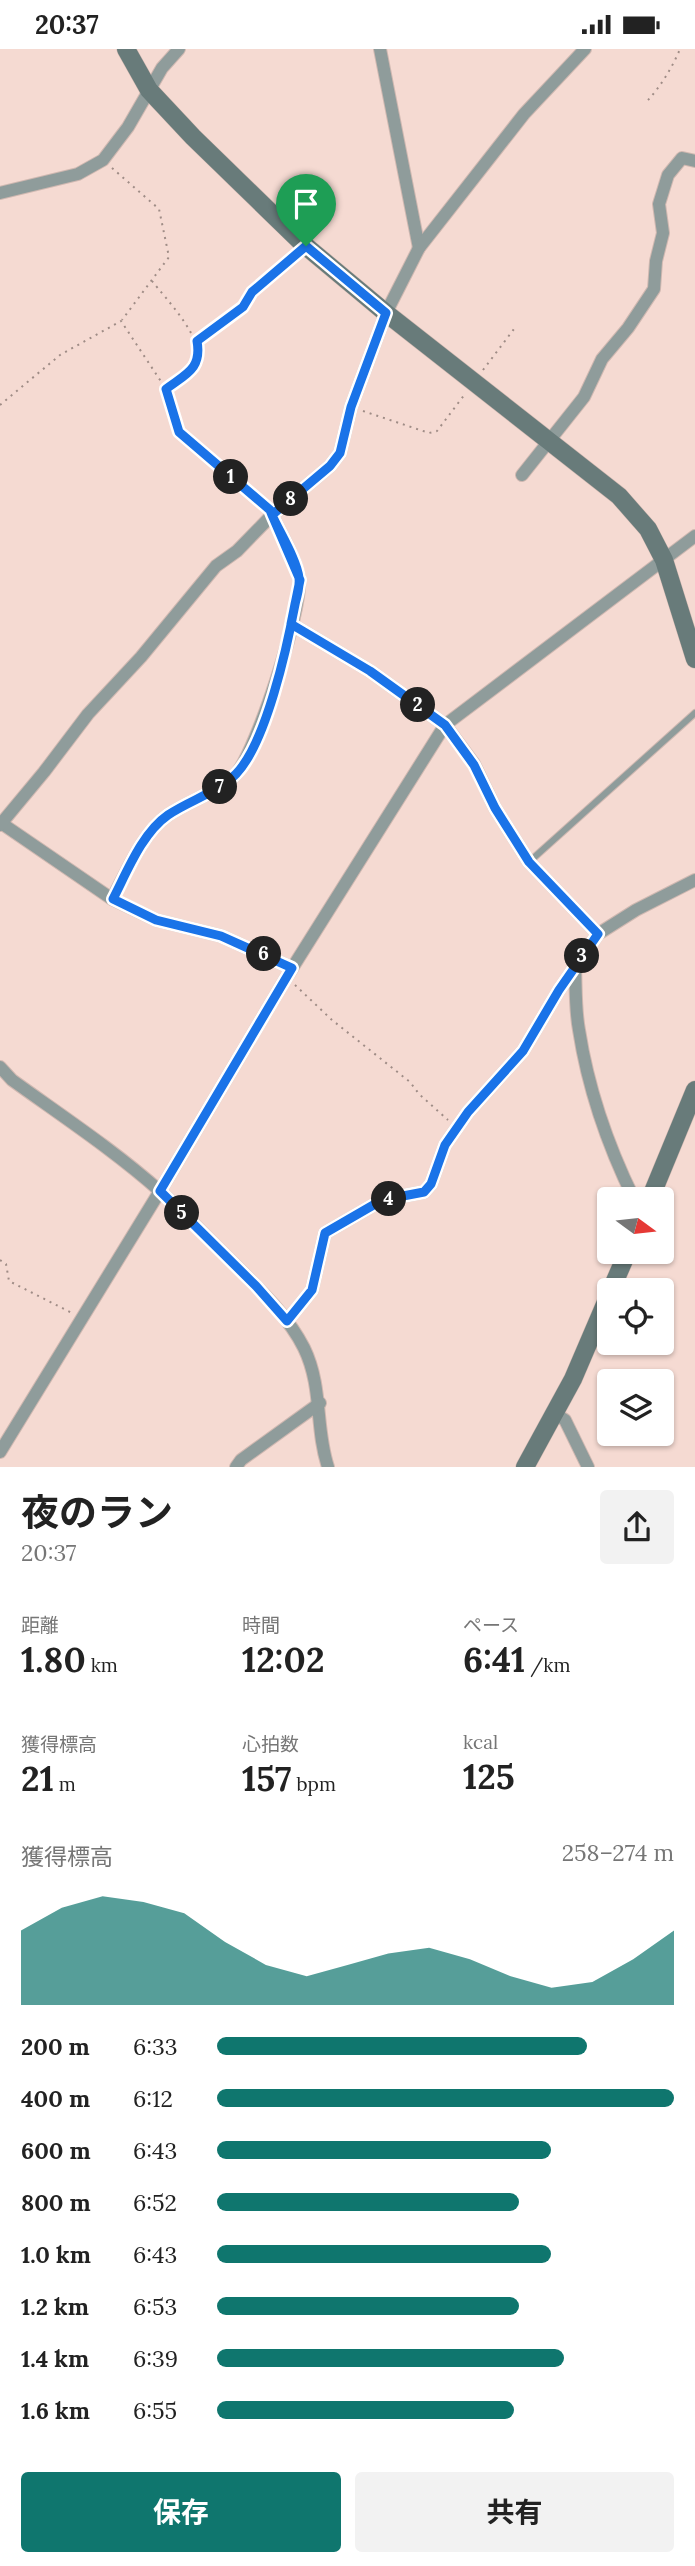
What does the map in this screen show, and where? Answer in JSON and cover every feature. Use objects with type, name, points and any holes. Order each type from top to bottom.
[{"type":"street","points":[[126,49],[149,90],[193,137],[306,246],[386,313],[619,496],[648,529],[664,559],[695,659]]},
{"type":"street","points":[[0,193],[78,174],[103,160],[128,127],[162,68],[179,49]]},
{"type":"street","points":[[380,49],[419,248]]},
{"type":"street","points":[[289,973],[221,936],[156,920],[113,899],[1,824],[88,714],[141,657],[209,575],[272,515],[330,466],[340,453],[351,407],[386,313],[419,248],[524,114],[584,49]]},
{"type":"street","points":[[522,475],[584,397],[602,359],[628,328],[654,289],[656,261],[663,233],[659,204],[668,175],[682,158],[695,161]]},
{"type":"street","points":[[113,899],[143,844],[167,815],[225,784],[239,771],[251,751],[267,711],[300,580],[272,515]]},
{"type":"street","points":[[0,1452],[160,1191],[289,973],[445,725],[695,536]]},
{"type":"street","points":[[291,624],[370,671],[445,725],[474,765],[495,808],[529,862],[598,934]]},
{"type":"street","points":[[287,1321],[312,1290],[325,1233],[382,1200],[424,1192],[431,1184],[445,1145],[468,1112],[523,1051],[575,965],[598,934],[635,910],[695,880]]},
{"type":"street","points":[[575,965],[578,1028],[589,1078],[619,1168],[628,1187]]},
{"type":"street","points":[[0,1067],[12,1080],[160,1191],[256,1286],[287,1321],[304,1347],[314,1373],[320,1403],[320,1444],[328,1467]]},
{"type":"street","points":[[655,1187],[695,1090]]},
{"type":"street","points":[[525,1467],[573,1379],[597,1323]]},
{"type":"street","points":[[236,1467],[241,1460],[320,1403]]},
{"type":"street","points":[[555,1413],[565,1420],[588,1467]]},
{"type":"lane","points":[[529,862],[695,713]]},
{"type":"path","points":[[648,100],[665,82],[666,73],[680,49]]},
{"type":"path","points":[[0,405],[60,355],[121,321],[169,257],[159,209],[103,160]]},
{"type":"path","points":[[197,341],[243,307],[252,292],[306,246]]},
{"type":"path","points":[[152,281],[197,341],[199,353],[195,366],[166,389]]},
{"type":"path","points":[[121,321],[166,389],[179,432],[270,510],[272,515]]},
{"type":"path","points":[[351,407],[429,433],[437,431],[514,329]]},
{"type":"path","points":[[289,973],[332,1020],[410,1082],[419,1094],[457,1128]]},
{"type":"path","points":[[0,1260],[6,1264],[9,1281],[82,1319]]},
{"type":"route","points":[[306,246],[252,292],[243,307],[197,341],[199,353],[195,366],[166,389],[179,432],[270,510],[272,515],[297,569],[300,580],[291,624],[370,671],[445,725],[474,765],[495,808],[529,862],[598,934],[575,965],[523,1051],[468,1112],[445,1145],[431,1184],[424,1192],[382,1200],[325,1233],[312,1290],[287,1321],[256,1286],[160,1191],[292,968],[221,936],[156,920],[113,899],[143,844],[157,825],[167,815],[225,784],[239,771],[251,751],[267,711],[300,580],[272,515],[330,466],[340,453],[351,407],[386,313],[306,246]]}]
